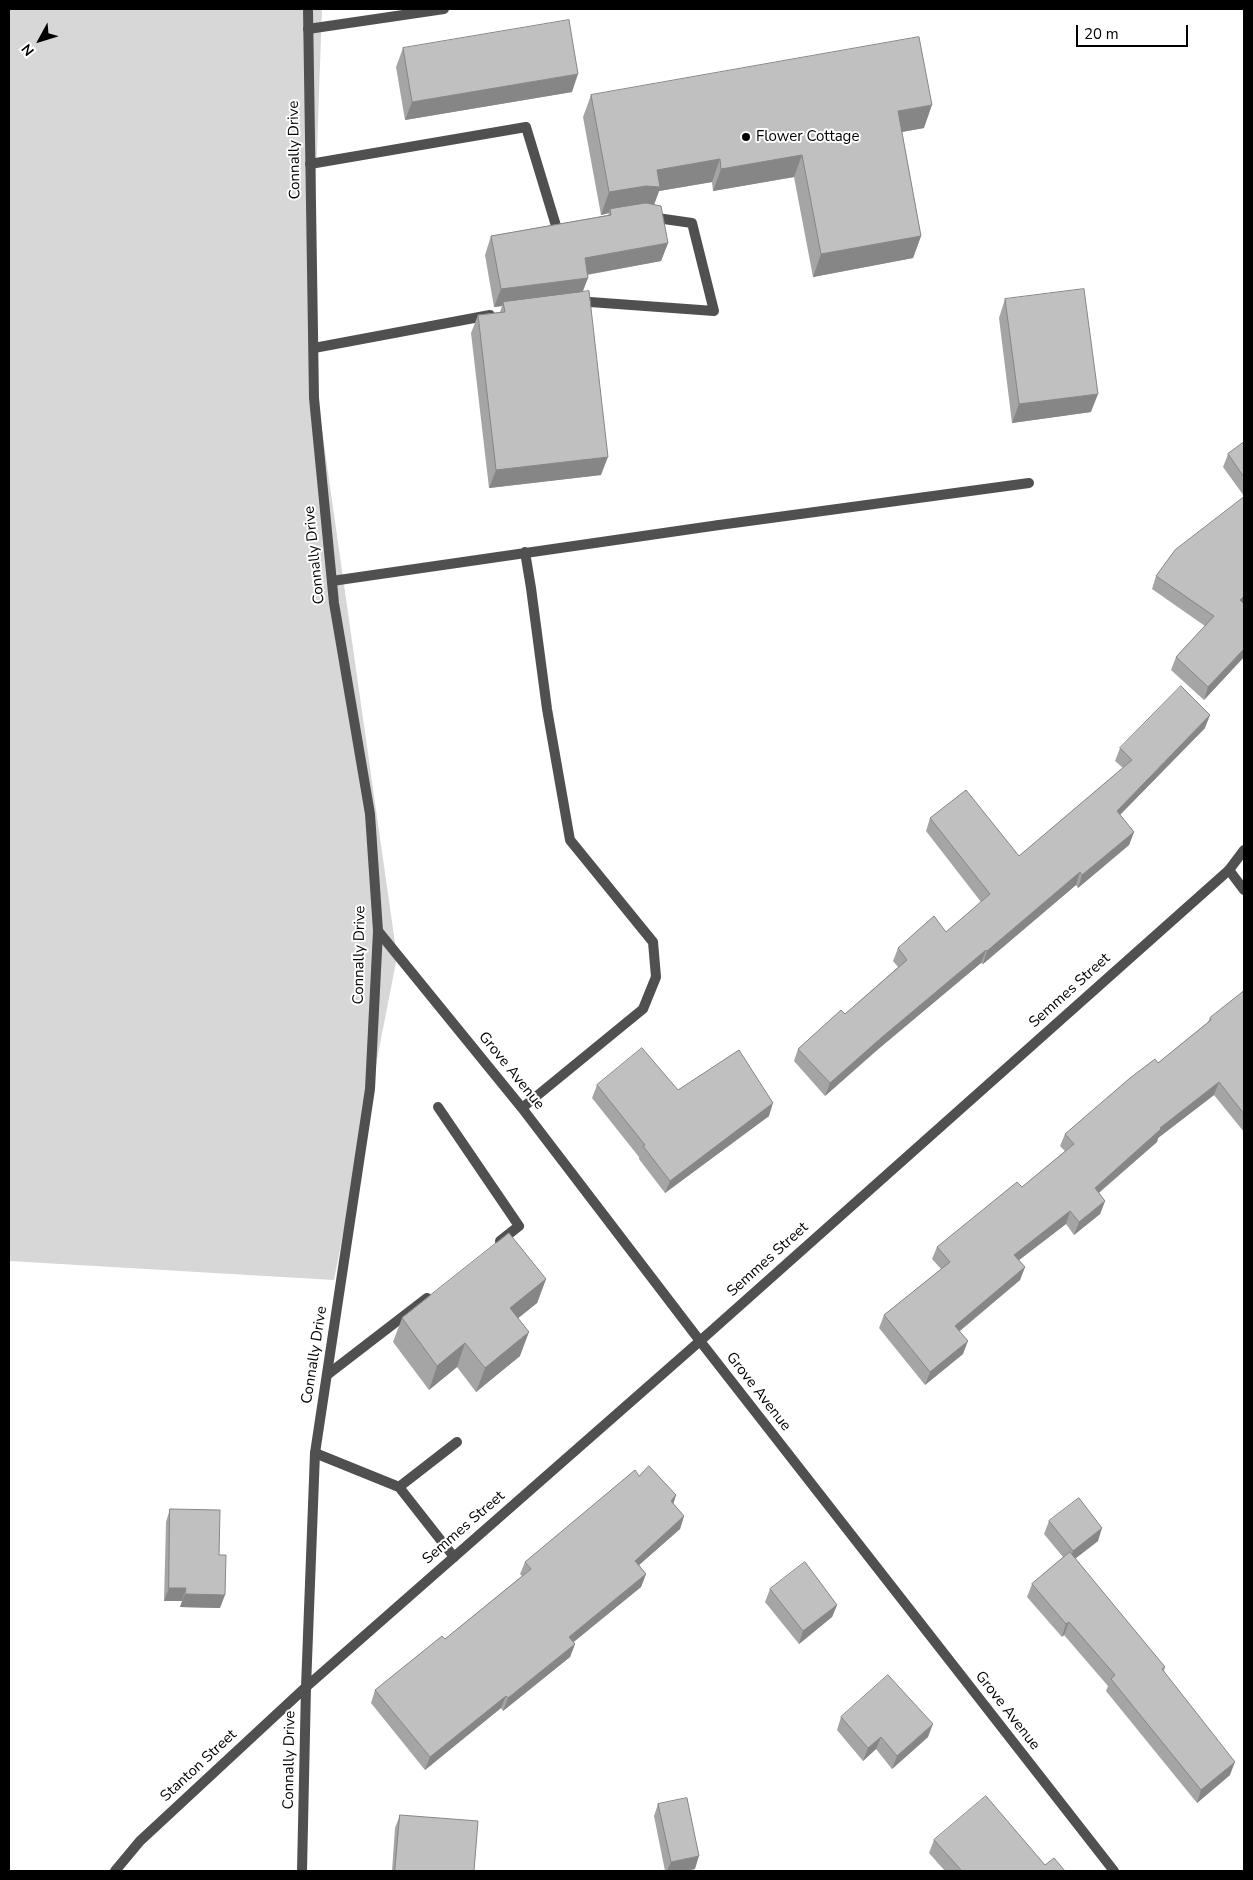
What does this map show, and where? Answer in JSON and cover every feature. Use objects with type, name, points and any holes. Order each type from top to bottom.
[{"type":"street","name":"Connally Drive","points":[[302,1871],[306,1687],[315,1453],[370,1089],[378,931],[370,814],[334,603],[314,398],[308,9]]},
{"type":"street","points":[[308,29],[444,9]]},
{"type":"street","points":[[310,164],[526,127],[556,229],[575,226]]},
{"type":"street","points":[[570,305],[590,302],[714,311],[692,224],[638,215]]},
{"type":"street","points":[[314,348],[472,317],[502,313]]},
{"type":"street","points":[[332,580],[1029,483]]},
{"type":"street","points":[[522,1108],[643,1008],[656,978],[653,942],[570,840],[547,709],[525,552]]},
{"type":"street","name":"Semmes Street","points":[[306,1687],[700,1341],[1229,870],[1244,850]]},
{"type":"street","points":[[1229,870],[1244,890]]},
{"type":"street","name":"Grove Avenue","points":[[378,931],[522,1108],[700,1341],[1114,1871]]},
{"type":"street","points":[[438,1107],[519,1226],[490,1249]]},
{"type":"street","points":[[327,1375],[438,1289]]},
{"type":"street","points":[[399,1487],[457,1442]]},
{"type":"street","points":[[315,1453],[399,1487],[454,1556]]},
{"type":"street","name":"Stanton Street","points":[[115,1871],[140,1841],[306,1687]]},
{"type":"shaded area","points":[[9,9],[322,9],[310,346],[397,957],[334,1280],[9,1261]]},
{"type":"building","points":[[569,20],[578,74],[412,102],[403,48]]},
{"type":"building","points":[[919,37],[932,105],[898,111],[921,236],[821,254],[802,155],[721,169],[720,159],[657,170],[660,187],[646,186],[609,192],[591,95]]},
{"type":"building","points":[[646,203],[661,206],[668,243],[585,258],[588,278],[501,289],[491,236],[611,215],[610,209]]},
{"type":"building","points":[[1084,289],[1098,394],[1019,404],[1005,299]]},
{"type":"building","points":[[589,291],[608,457],[496,470],[478,315],[505,312],[503,302]]},
{"type":"building","points":[[1244,442],[1244,477],[1228,454]]},
{"type":"building","points":[[1244,497],[1244,596],[1240,600],[1244,604],[1244,649],[1208,687],[1176,657],[1214,616],[1156,576],[1175,550]]},
{"type":"building","points":[[1181,686],[1210,715],[1117,811],[1134,832],[1082,875],[1080,872],[830,1083],[798,1049],[841,1010],[845,1014],[907,960],[898,948],[934,916],[946,932],[990,894],[930,818],[966,790],[1019,856],[1132,760],[1120,748]]},
{"type":"building","points":[[1244,991],[1244,1114],[1219,1082],[1160,1128],[1095,1188],[1105,1201],[1079,1222],[1070,1211],[1014,1255],[1025,1267],[955,1326],[968,1341],[930,1372],[884,1315],[950,1262],[937,1247],[1017,1182],[1022,1187],[1074,1144],[1065,1134],[1130,1078],[1155,1059],[1158,1063]]},
{"type":"building","points":[[642,1048],[678,1090],[739,1050],[773,1103],[670,1181],[643,1146],[645,1145],[597,1085]]},
{"type":"building","points":[[509,1233],[546,1279],[510,1308],[529,1332],[485,1368],[465,1343],[437,1366],[402,1318]]},
{"type":"building","points":[[649,1466],[676,1495],[671,1501],[684,1516],[635,1561],[646,1574],[569,1637],[575,1644],[430,1757],[375,1690],[442,1636],[445,1639],[531,1569],[525,1562],[635,1470],[639,1476]]},
{"type":"building","points":[[1079,1498],[1102,1528],[1073,1551],[1049,1521]]},
{"type":"building","points":[[170,1509],[220,1510],[219,1555],[226,1555],[225,1595],[185,1594],[186,1588],[169,1588]]},
{"type":"building","points":[[1070,1552],[1165,1667],[1162,1669],[1235,1762],[1201,1790],[1111,1679],[1115,1675],[1069,1622],[1066,1624],[1032,1584]]},
{"type":"building","points":[[805,1562],[837,1605],[803,1631],[770,1589]]},
{"type":"building","points":[[888,1675],[933,1724],[897,1756],[881,1737],[868,1748],[841,1717]]},
{"type":"building","points":[[986,1796],[1045,1865],[1054,1858],[1065,1871],[962,1871],[934,1840]]},
{"type":"building","points":[[687,1798],[699,1856],[671,1862],[658,1804]]},
{"type":"building","points":[[400,1815],[478,1821],[474,1871],[395,1871]]},
{"type":"place","name":"Flower Cottage","points":[[746,137]]}]
